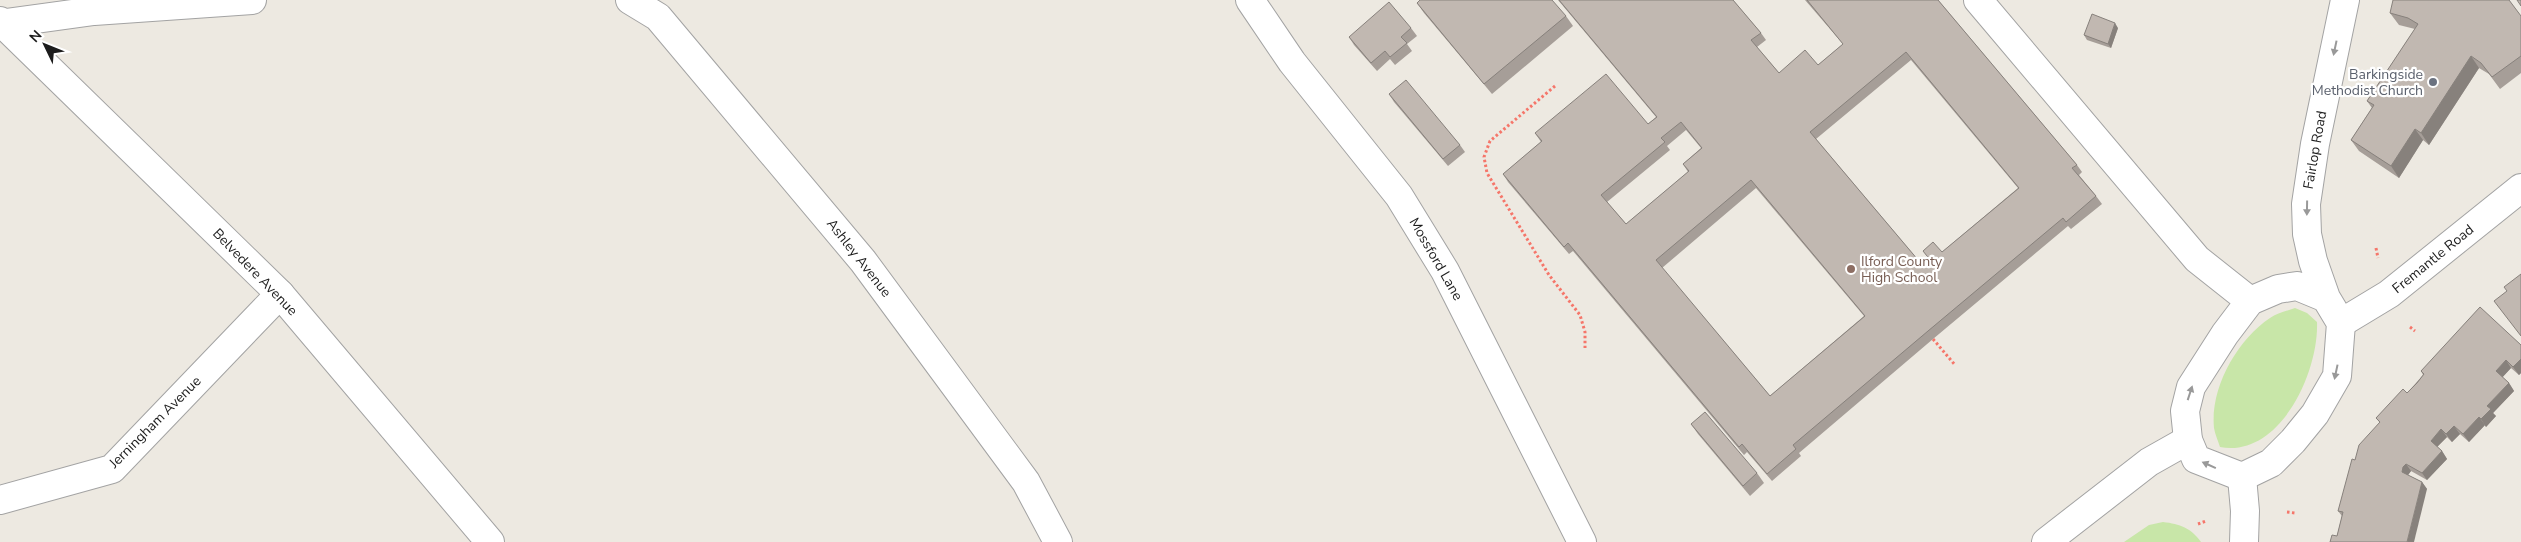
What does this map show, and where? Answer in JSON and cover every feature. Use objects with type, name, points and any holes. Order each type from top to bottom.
[{"type":"street","points":[[1,23],[94,11],[252,0]]},
{"type":"street","name":"Ashley Avenue","points":[[630,0],[658,17],[864,261],[1026,482],[1058,542]]},
{"type":"street","name":"Mossford Lane","points":[[1250,0],[1292,62],[1399,196],[1445,271],[1582,542]]},
{"type":"street","points":[[1978,0],[2197,259],[2250,301]]},
{"type":"street","name":"Fairlop Road","points":[[2326,298],[2307,234],[2306,204],[2315,144],[2345,0]]},
{"type":"street","name":"Belvedere Avenue","points":[[1,23],[280,294],[490,542]]},
{"type":"street","name":"Fremantle Road","points":[[2341,323],[2389,294],[2521,188]]},
{"type":"street","points":[[2297,286],[2326,298],[2341,323],[2337,376],[2315,414],[2271,463],[2242,477],[2196,459],[2188,440],[2185,411],[2191,387],[2225,334],[2250,301],[2278,289],[2297,286]]},
{"type":"street","name":"Jerningham Avenue","points":[[0,500],[112,469],[280,294]]},
{"type":"street","points":[[2046,542],[2149,462],[2188,440]]},
{"type":"street","points":[[2242,477],[2245,511],[2244,542]]},
{"type":"path","points":[[1555,86],[1490,141],[1484,157],[1487,173],[1492,182],[1549,274],[1584,323],[1585,348]]},
{"type":"path","points":[[2376,248],[2378,258]]},
{"type":"path","points":[[2410,327],[2415,331]]},
{"type":"path","points":[[1933,339],[1956,365]]},
{"type":"path","points":[[2287,512],[2294,513]]},
{"type":"path","points":[[2198,524],[2206,521]]},
{"type":"green space","points":[[2295,308],[2307,313],[2317,322],[2316,342],[2311,364],[2303,386],[2292,407],[2278,425],[2261,439],[2241,447],[2220,447],[2214,428],[2214,413],[2216,397],[2228,366],[2258,327],[2273,316]]},
{"type":"green space","points":[[2163,522],[2185,527],[2201,542],[2124,542],[2149,525]]},
{"type":"building","points":[[1420,0],[1552,0],[1566,16],[1484,84],[1417,3]]},
{"type":"building","points":[[1559,0],[1733,0],[1761,33],[1751,40],[1779,73],[1805,50],[1818,65],[1843,44],[1807,0],[1938,0],[2077,165],[2072,168],[2096,196],[2066,222],[2063,218],[1793,445],[1796,449],[1767,474],[1742,444],[1739,447],[1568,243],[1564,247],[1503,174],[1542,141],[1535,133],[1606,74],[1648,124],[1657,117]],"holes":[[[1906,52],[2019,188],[1942,252],[1933,242],[1923,251],[1931,261],[1924,267],[1810,132]],[[1681,122],[1702,148],[1683,164],[1689,171],[1626,224],[1601,195],[1665,142],[1661,138]],[[1751,180],[1865,316],[1770,396],[1656,260]]]},
{"type":"building","name":"Barkingside Methodist Church","points":[[2393,0],[2509,0],[2521,16],[2521,56],[2492,77],[2481,63],[2471,56],[2421,133],[2415,129],[2391,166],[2351,140],[2374,105],[2367,101],[2418,24],[2408,18],[2390,13]]},
{"type":"building","points":[[1389,2],[1411,28],[1401,37],[1407,43],[1390,57],[1385,51],[1371,63],[1349,37]]},
{"type":"building","points":[[2092,14],[2115,23],[2108,44],[2084,35]]},
{"type":"building","points":[[1406,80],[1460,145],[1443,159],[1389,94]]},
{"type":"building","points":[[2521,274],[2521,336],[2494,301],[2507,291],[2504,287]]},
{"type":"building","points":[[2480,307],[2521,345],[2521,359],[2513,367],[2506,360],[2496,371],[2509,383],[2487,406],[2491,409],[2481,419],[2479,417],[2463,434],[2454,426],[2446,434],[2441,429],[2431,441],[2442,451],[2422,473],[2406,464],[2403,467],[2402,472],[2422,482],[2407,542],[2330,542],[2332,535],[2337,536],[2343,512],[2338,511],[2352,459],[2355,460],[2359,445],[2380,422],[2376,418],[2403,389],[2407,393],[2417,383],[2424,374],[2421,371]]},
{"type":"building","points":[[1705,412],[1757,473],[1743,486],[1691,424]]},
{"type":"place","name":"Barkingside Methodist Church","points":[[2433,82]]},
{"type":"place","name":"Ilford County High School","points":[[1851,269]]}]
